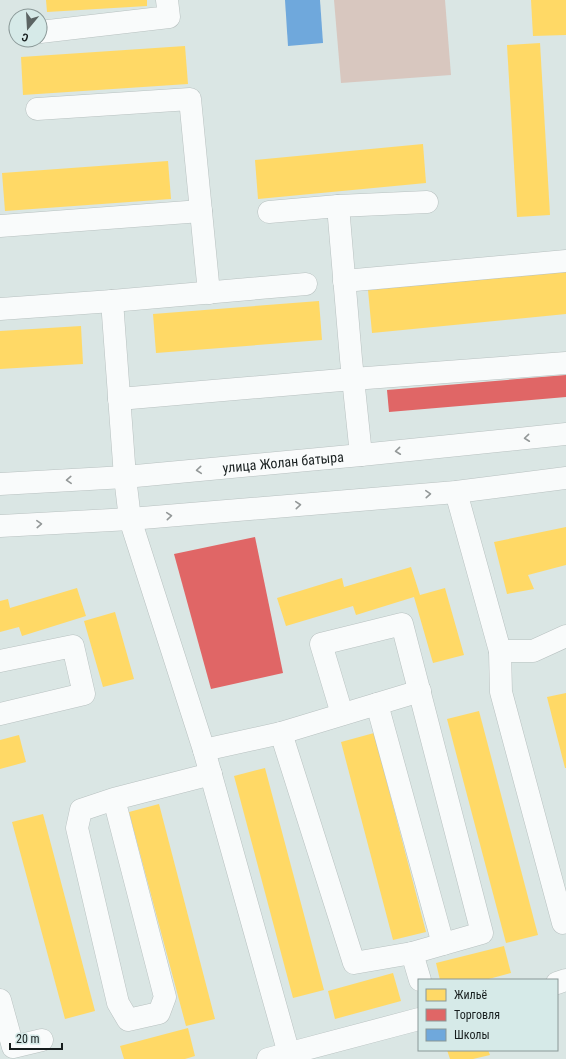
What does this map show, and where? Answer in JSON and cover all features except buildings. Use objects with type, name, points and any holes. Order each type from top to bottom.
[{"type":"street","points":[[48,31],[169,16],[167,0]]},
{"type":"street","points":[[37,109],[190,99],[209,293]]},
{"type":"street","points":[[269,212],[338,206],[426,202]]},
{"type":"street","points":[[338,206],[361,455]]},
{"type":"street","points":[[0,226],[201,211]]},
{"type":"street","points":[[344,281],[566,261]]},
{"type":"street","points":[[0,309],[306,284]]},
{"type":"street","points":[[112,301],[125,477],[130,519],[204,750],[289,1054]]},
{"type":"street","points":[[119,399],[566,363]]},
{"type":"street","name":"улица Жолан батыра","points":[[0,484],[125,477],[566,434]]},
{"type":"street","points":[[0,526],[130,519],[456,492],[566,478]]},
{"type":"street","points":[[456,492],[500,651],[501,692],[563,922]]},
{"type":"street","points":[[281,733],[354,963],[412,953],[482,933],[402,624],[321,644],[342,714]]},
{"type":"street","points":[[500,651],[533,651],[566,636]]},
{"type":"street","points":[[0,661],[72,646],[84,694],[0,714]]},
{"type":"street","points":[[204,750],[281,733],[420,691]]},
{"type":"street","points":[[377,704],[443,944]]},
{"type":"street","points":[[114,799],[165,997],[160,1013],[128,1020],[118,1003],[77,828],[81,810],[114,799],[211,774]]},
{"type":"street","points":[[412,953],[420,979]]},
{"type":"street","points":[[0,1000],[13,1047],[42,1040]]},
{"type":"street","points":[[268,1059],[418,1019]]},
{"type":"shaded area","points":[[334,0],[445,0],[451,75],[341,83]]}]
